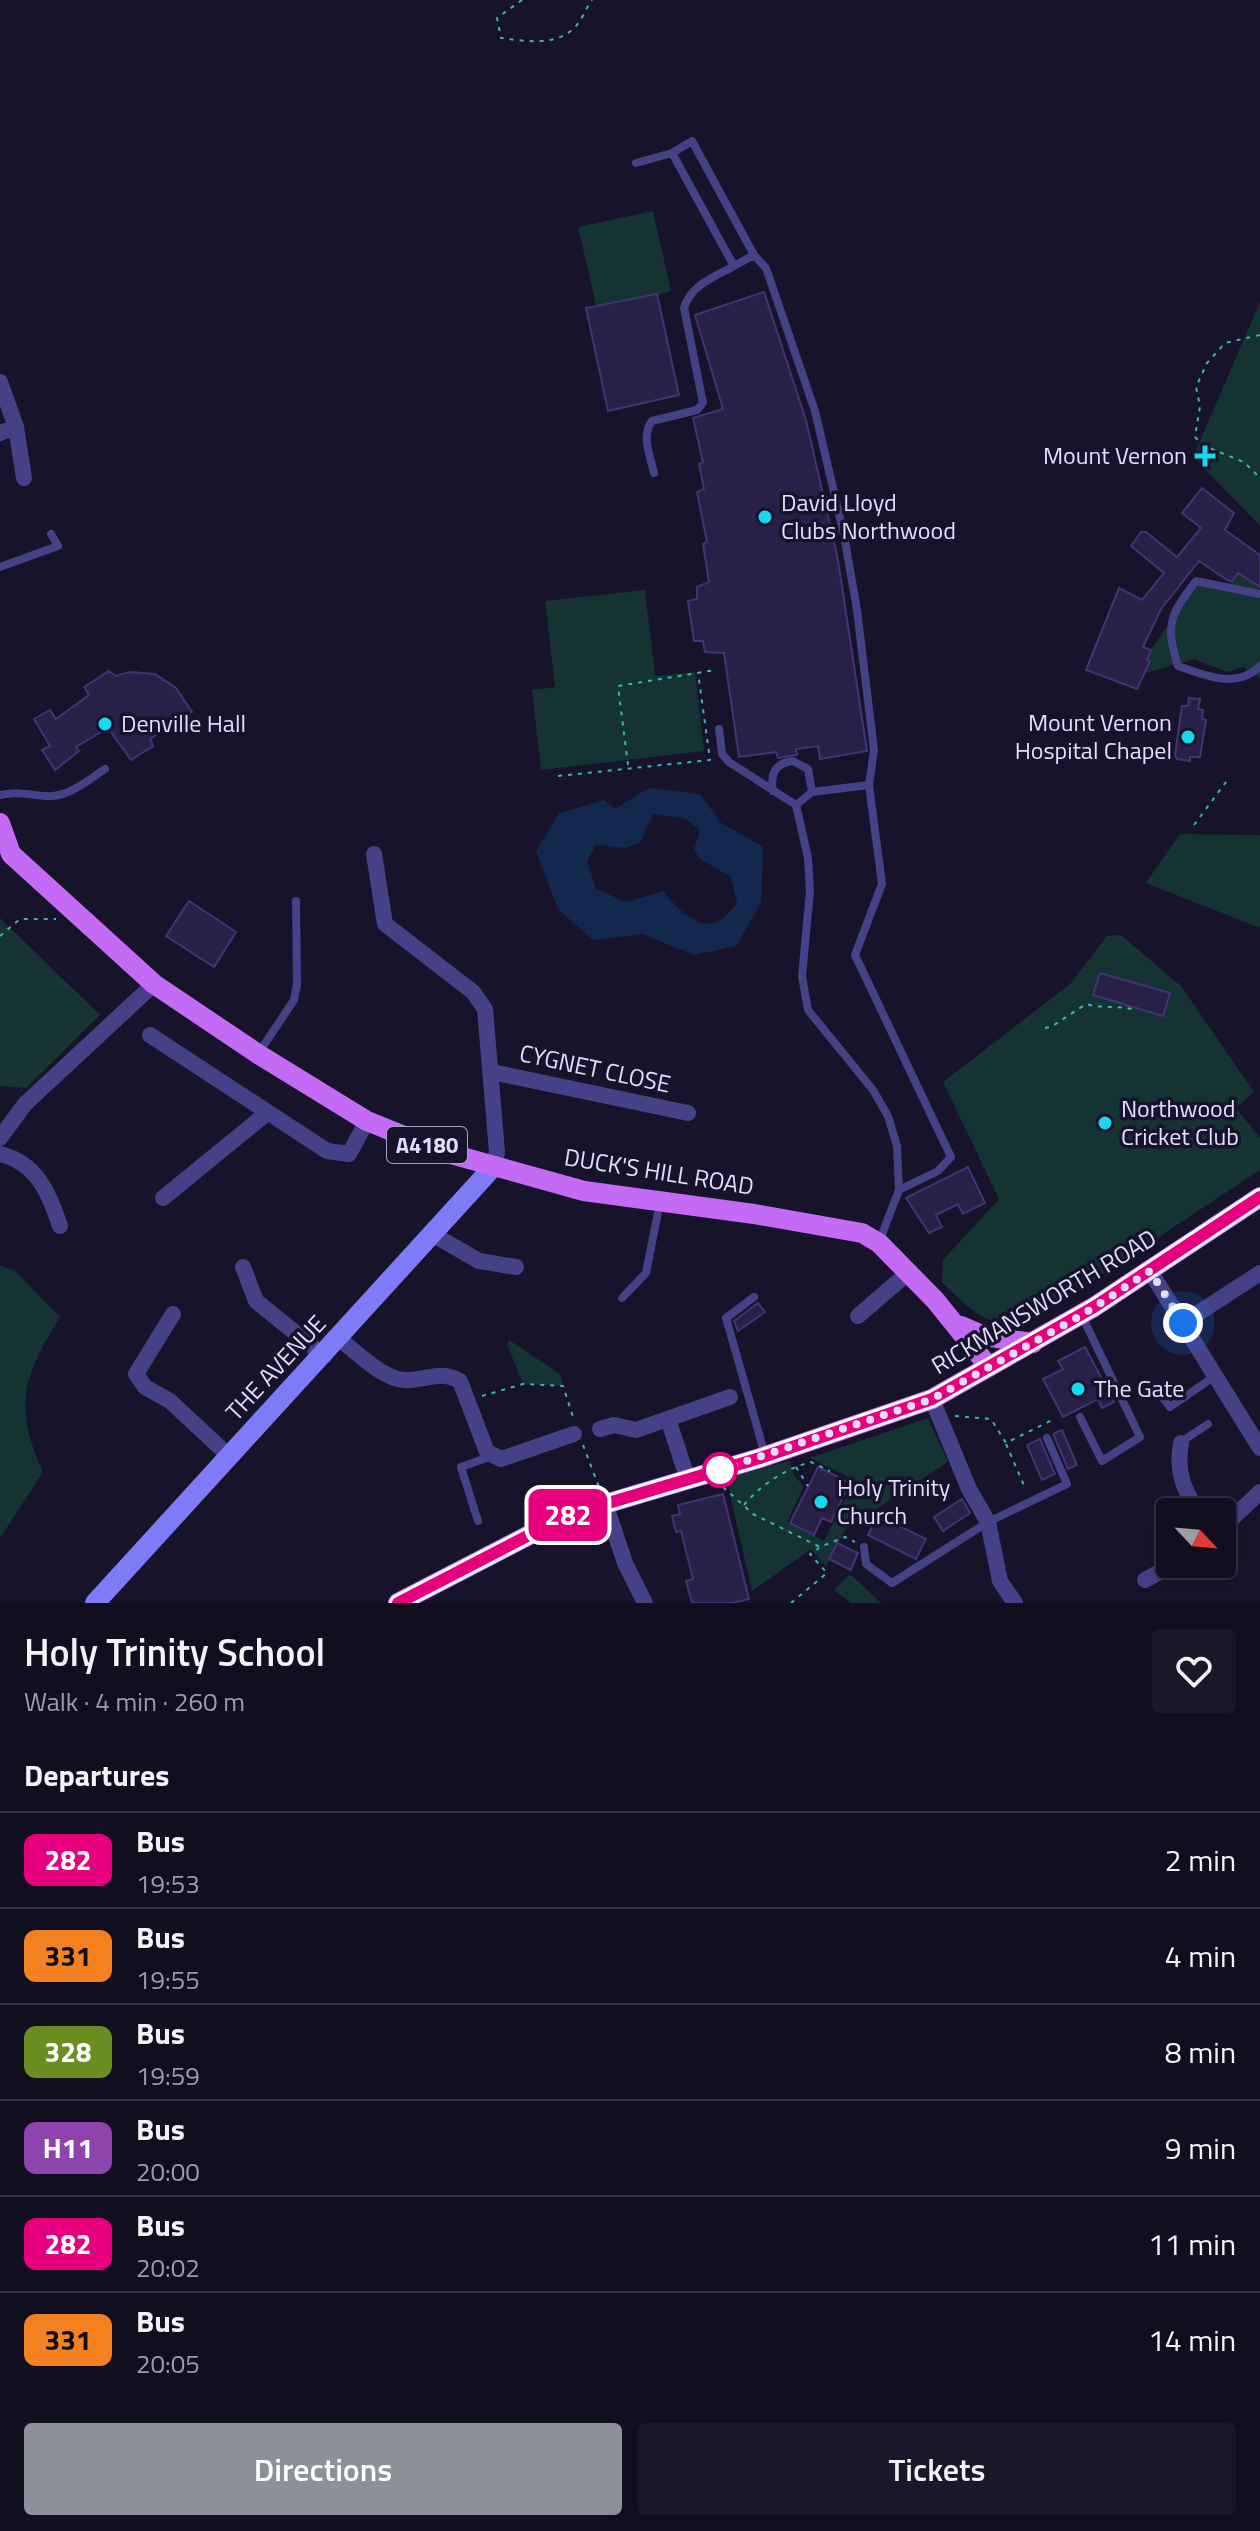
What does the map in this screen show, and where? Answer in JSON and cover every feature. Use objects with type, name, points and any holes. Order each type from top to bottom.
[{"type":"main road","name":"DUCK'S HILL ROAD","points":[[0,823],[11,854],[154,984],[258,1054],[367,1121],[444,1152],[584,1191],[845,1228],[879,1243],[957,1324],[989,1367]]},
{"type":"main road","name":"RICKMANSWORTH ROAD","points":[[398,1603],[568,1515],[766,1456],[793,1456],[936,1407],[989,1367],[1082,1315],[1260,1197]]},
{"type":"main road","points":[[957,1324],[984,1336],[1033,1343]]},
{"type":"street","points":[[0,382],[8,430],[24,478]]},
{"type":"street","name":"CYGNET CLOSE","points":[[374,854],[385,924],[481,1000],[489,1032],[497,1152],[494,1166]]},
{"type":"street","points":[[0,1138],[25,1104],[154,984]]},
{"type":"street","points":[[150,1035],[267,1113],[339,1155],[349,1154],[355,1147],[367,1121]]},
{"type":"street","name":"CYGNET CLOSE","points":[[492,1072],[688,1113]]},
{"type":"street","points":[[163,1198],[267,1113]]},
{"type":"street","points":[[0,1154],[10,1156],[47,1187],[60,1226]]},
{"type":"street","name":"THE AVENUE","points":[[95,1603],[324,1356],[494,1166]]},
{"type":"street","points":[[432,1234],[479,1261],[516,1267]]},
{"type":"street","points":[[243,1267],[256,1301],[324,1356]]},
{"type":"street","points":[[1150,1271],[1260,1448]]},
{"type":"street","points":[[858,1316],[908,1273]]},
{"type":"street","points":[[1183,1323],[1260,1273]]},
{"type":"street","points":[[173,1314],[136,1374],[145,1387],[170,1401],[229,1456]]},
{"type":"street","points":[[339,1339],[385,1374],[404,1380],[435,1373],[450,1375],[460,1381],[487,1452],[492,1456],[501,1459],[576,1434]]},
{"type":"street","points":[[600,1429],[614,1425],[636,1430],[730,1397]]},
{"type":"street","points":[[936,1407],[969,1489],[988,1522],[1000,1581],[1015,1603]]},
{"type":"street","points":[[668,1419],[688,1480]]},
{"type":"street","points":[[1181,1443],[1178,1469],[1190,1498]]},
{"type":"street","points":[[1236,1515],[1260,1492]]},
{"type":"street","points":[[605,1503],[625,1563],[645,1603]]},
{"type":"street","points":[[1145,1580],[1156,1574]]},
{"type":"lane","points":[[636,163],[672,153],[692,141],[754,255],[766,268],[815,411],[844,535],[874,750],[869,785],[882,884],[855,955],[951,1157],[938,1171],[899,1190]]},
{"type":"lane","points":[[672,153],[734,266]]},
{"type":"lane","points":[[654,473],[646,434],[648,426],[652,421],[697,410],[703,403],[684,308],[688,297],[754,255]]},
{"type":"lane","points":[[0,567],[58,546],[51,534]]},
{"type":"lane","points":[[1260,594],[1196,581],[1169,622],[1169,638],[1178,666],[1227,680],[1253,674],[1260,666]]},
{"type":"lane","points":[[719,729],[722,754],[796,805],[808,858],[810,891],[803,991],[815,1021],[873,1090],[888,1116],[897,1146],[899,1190],[879,1243]]},
{"type":"lane","points":[[773,791],[774,771],[779,764],[793,761],[808,769],[812,792]]},
{"type":"lane","points":[[0,795],[68,793],[105,769]]},
{"type":"lane","points":[[796,805],[812,792],[869,785]]},
{"type":"lane","points":[[258,1054],[294,1000],[297,984],[296,901]]},
{"type":"lane","points":[[622,1298],[646,1273],[660,1201]]},
{"type":"lane","points":[[754,1297],[726,1318],[766,1456]]},
{"type":"lane","points":[[1080,1417],[1102,1461],[1140,1437],[1082,1315]]},
{"type":"lane","points":[[1157,1390],[1170,1407],[1215,1376]]},
{"type":"lane","points":[[1181,1443],[1208,1424]]},
{"type":"lane","points":[[864,1547],[866,1564],[892,1583],[988,1522],[1067,1484],[1047,1438]]},
{"type":"lane","points":[[478,1521],[461,1467],[492,1456]]},
{"type":"path","points":[[522,0],[497,18],[501,38],[536,43],[573,29],[592,0]]},
{"type":"path","points":[[1260,335],[1225,343],[1207,363],[1196,387],[1200,406],[1195,437],[1204,446],[1244,462],[1250,472],[1260,478]]},
{"type":"path","points":[[628,766],[618,686],[715,670]]},
{"type":"path","points":[[558,776],[628,766],[710,760],[698,672]]},
{"type":"path","points":[[1194,825],[1226,782]]},
{"type":"path","points":[[0,936],[20,919],[80,919]]},
{"type":"path","points":[[1045,1028],[1086,1004],[1102,1008],[1118,1004],[1136,1010]]},
{"type":"path","points":[[468,1400],[523,1384],[563,1386],[576,1434],[605,1503]]},
{"type":"path","points":[[936,1407],[991,1419],[1006,1443],[1031,1502]]},
{"type":"path","points":[[1006,1443],[1054,1419]]},
{"type":"path","points":[[793,1456],[830,1471]]},
{"type":"path","points":[[793,1456],[808,1486]]},
{"type":"path","points":[[744,1506],[793,1456]]},
{"type":"path","points":[[718,1471],[723,1489],[744,1506],[820,1547]]},
{"type":"path","points":[[791,1603],[827,1573],[810,1554],[845,1537],[864,1547]]},
{"type":"green space","points":[[653,211],[671,291],[657,295],[679,395],[608,411],[586,308],[596,305],[578,227]]},
{"type":"green space","points":[[1260,302],[1260,526],[1193,457]]},
{"type":"green space","points":[[1238,573],[1260,588],[1260,678],[1243,667],[1227,672],[1195,659],[1145,673],[1151,650],[1193,587],[1205,583],[1231,583]]},
{"type":"green space","points":[[645,590],[655,676],[695,672],[704,751],[541,770],[532,690],[555,687],[545,601]]},
{"type":"green space","points":[[1180,834],[1260,835],[1260,928],[1146,883]]},
{"type":"green space","points":[[0,918],[100,1015],[26,1088],[0,1086]]},
{"type":"green space","name":"Northwood Cricket Club","points":[[1121,935],[1181,986],[1254,1092],[1236,1108],[1260,1138],[1260,1170],[1041,1315],[1025,1321],[997,1322],[975,1312],[942,1282],[943,1260],[999,1199],[943,1082],[1070,984],[1107,936]]},
{"type":"green space","points":[[0,1265],[16,1272],[60,1317],[38,1357],[26,1392],[28,1428],[43,1472],[0,1538]]},
{"type":"green space","points":[[509,1340],[560,1374],[563,1386],[523,1384],[507,1344]]},
{"type":"green space","points":[[928,1418],[948,1462],[846,1529],[826,1567],[811,1549],[752,1591],[726,1477],[790,1461],[794,1476],[804,1486],[787,1522],[824,1541],[855,1480],[810,1458]]},
{"type":"green space","points":[[850,1574],[881,1603],[851,1603],[834,1590]]},
{"type":"water","points":[[649,788],[700,794],[721,823],[763,847],[761,903],[736,946],[694,955],[643,934],[593,940],[558,909],[536,851],[559,813],[604,800],[615,809]],"holes":[[[653,814],[685,818],[700,831],[694,849],[699,858],[731,877],[737,903],[727,915],[717,921],[698,922],[680,910],[663,891],[626,902],[596,889],[587,861],[596,845],[625,848],[640,843]]]},
{"type":"building","name":"David Lloyd Clubs Northwood","points":[[764,292],[806,420],[838,560],[867,751],[820,759],[818,746],[796,749],[797,755],[778,758],[776,752],[739,757],[724,653],[705,652],[703,641],[694,641],[688,601],[697,599],[697,587],[709,582],[703,544],[707,542],[697,492],[704,489],[699,464],[703,462],[693,418],[723,409],[695,315]]},
{"type":"building","points":[[657,294],[679,395],[608,411],[586,308]]},
{"type":"building","points":[[1202,488],[1234,513],[1225,530],[1260,555],[1260,587],[1238,573],[1232,581],[1227,580],[1199,561],[1161,609],[1143,647],[1151,650],[1147,660],[1150,661],[1137,689],[1086,670],[1119,588],[1142,600],[1164,573],[1131,546],[1141,532],[1146,532],[1177,557],[1201,528],[1182,513]]},
{"type":"building","name":"Denville Hall","points":[[109,671],[116,676],[130,672],[155,674],[176,688],[192,712],[150,739],[153,746],[131,760],[108,728],[76,747],[79,751],[55,770],[42,750],[50,746],[34,719],[50,710],[56,719],[89,695],[84,687]]},
{"type":"building","name":"Mount Vernon Hospital Chapel","points":[[1189,698],[1200,699],[1198,709],[1203,710],[1202,719],[1206,720],[1200,757],[1190,757],[1190,761],[1177,759],[1175,755],[1182,706],[1188,706]]},
{"type":"building","points":[[189,901],[236,932],[214,967],[166,936]]},
{"type":"building","points":[[1100,973],[1170,993],[1163,1016],[1093,995]]},
{"type":"building","points":[[968,1167],[985,1203],[963,1214],[958,1204],[936,1215],[942,1227],[929,1233],[906,1198]]},
{"type":"building","points":[[758,1303],[765,1312],[738,1331],[734,1321]]},
{"type":"building","name":"The Gate","points":[[1085,1347],[1114,1402],[1102,1408],[1098,1399],[1063,1417],[1043,1379],[1063,1369],[1058,1361]]},
{"type":"building","points":[[1062,1430],[1077,1465],[1068,1469],[1053,1434]]},
{"type":"building","points":[[1040,1439],[1055,1474],[1042,1480],[1027,1445]]},
{"type":"building","name":"Holy Trinity Church","points":[[818,1467],[850,1483],[831,1522],[822,1518],[814,1535],[790,1523]]},
{"type":"building","points":[[723,1494],[749,1599],[732,1603],[692,1603],[686,1581],[693,1579],[681,1531],[676,1532],[672,1516],[680,1514],[678,1505]]},
{"type":"building","points":[[962,1499],[970,1513],[943,1531],[934,1517]]},
{"type":"building","points":[[877,1515],[926,1539],[916,1559],[868,1535]]},
{"type":"building","points":[[837,1543],[858,1553],[851,1570],[829,1559]]},
{"type":"bus line","name":"282","points":[[398,1603],[568,1515],[760,1458],[932,1399],[962,1385],[1094,1307],[1260,1197]]},
{"type":"place","name":"Mount Vernon","points":[[1205,456]]},
{"type":"place","name":"David Lloyd Clubs Northwood","points":[[765,517]]},
{"type":"place","name":"Denville Hall","points":[[105,724]]},
{"type":"place","name":"Mount Vernon Hospital Chapel","points":[[1188,737]]},
{"type":"place","name":"Northwood Cricket Club","points":[[1105,1123]]},
{"type":"place","name":"The Gate","points":[[1078,1389]]},
{"type":"place","name":"Holy Trinity Church","points":[[821,1502]]},
{"type":"route","points":[[720,1470],[932,1399],[962,1385],[1082,1315],[1150,1271],[1183,1323]]}]
